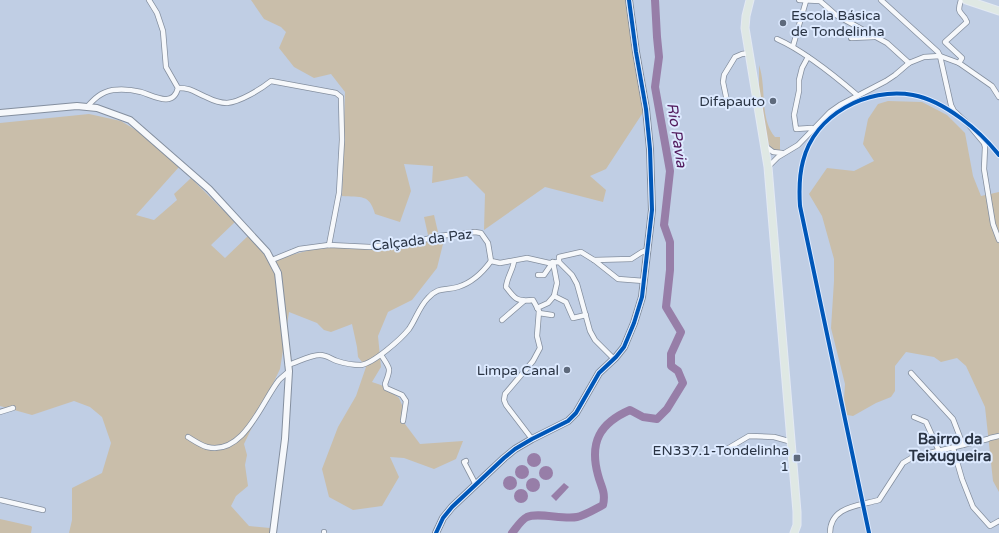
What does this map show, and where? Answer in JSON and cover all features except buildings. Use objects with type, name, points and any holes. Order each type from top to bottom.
[{"type":"main road","points":[[750,0],[745,28],[768,167],[797,512],[794,533]]},
{"type":"main road","points":[[966,0],[999,11]]},
{"type":"street","points":[[87,107],[92,100],[113,90],[139,92],[160,99],[172,98],[176,94],[178,88],[166,67],[163,31],[157,13],[149,0]]},
{"type":"street","points":[[436,533],[443,518],[452,507],[515,449],[568,421],[576,413],[599,373],[624,347],[634,323],[642,297],[652,212],[650,149],[646,109],[629,0]]},
{"type":"street","points":[[798,0],[822,0],[836,15],[887,43],[909,63]]},
{"type":"street","points":[[881,0],[938,52],[950,105],[984,143],[984,169],[993,224],[999,240]]},
{"type":"street","points":[[959,63],[962,58],[945,42],[967,22],[959,13],[961,0]]},
{"type":"street","points":[[793,46],[806,1]]},
{"type":"street","points":[[850,38],[874,37]]},
{"type":"street","points":[[777,39],[793,46],[857,95]]},
{"type":"street","points":[[728,106],[723,82],[724,75],[736,57],[749,53]]},
{"type":"street","points":[[768,167],[774,160],[798,145],[835,108],[886,81],[909,63],[924,57],[940,56],[959,63],[992,86],[999,97]]},
{"type":"street","points":[[808,57],[802,68],[799,80],[799,91],[794,115],[796,129],[814,129]]},
{"type":"street","points":[[178,88],[188,88],[206,97],[227,103],[238,100],[263,88],[271,81],[336,93],[341,97],[342,140],[339,193],[329,245]]},
{"type":"street","points":[[992,86],[999,86]]},
{"type":"street","points":[[0,112],[64,107],[87,107],[97,108],[130,120],[141,128],[209,189],[267,252],[278,273],[288,368],[285,439],[273,533]]},
{"type":"street","points":[[765,146],[773,152],[784,153]]},
{"type":"street","points":[[773,152],[767,157],[774,160]]},
{"type":"street","name":"Calçada da Paz","points":[[272,260],[299,249],[329,245],[370,247],[415,242],[439,236],[475,232],[481,233],[488,243],[491,261]]},
{"type":"street","points":[[594,260],[631,259],[648,250]]},
{"type":"street","points":[[559,262],[559,257],[581,252],[594,260],[618,279],[644,282]]},
{"type":"street","points":[[188,437],[206,447],[229,444],[242,435],[250,426],[288,368],[314,356],[321,355],[330,357],[336,361],[361,365],[382,355],[408,329],[419,310],[436,290],[456,288],[463,285],[484,270],[491,261],[500,263],[527,258],[549,263],[559,262],[572,275],[577,284],[590,331],[595,340],[614,359]]},
{"type":"street","points":[[514,261],[506,287],[517,300],[524,302]]},
{"type":"street","points":[[538,275],[544,275],[553,262]]},
{"type":"street","points":[[538,310],[548,303],[554,296],[558,282],[553,262]]},
{"type":"street","points":[[554,296],[566,302],[573,318],[586,315]]},
{"type":"street","points":[[502,320],[524,302],[533,300],[538,310],[537,336],[540,348],[533,360],[505,394],[504,400],[506,405],[532,439]]},
{"type":"street","points":[[538,310],[552,315]]},
{"type":"street","points":[[382,355],[390,371],[385,384],[386,388],[402,395],[406,401],[403,421]]},
{"type":"street","points":[[911,373],[953,418],[963,445]]},
{"type":"street","points":[[0,412],[13,408]]},
{"type":"street","points":[[914,417],[926,422],[939,451]]},
{"type":"street","points":[[727,449],[749,436],[774,437],[792,442]]},
{"type":"street","points":[[830,533],[830,528],[838,512],[879,500],[903,463],[913,457],[999,436]]},
{"type":"street","points":[[953,448],[962,479],[973,507],[990,526],[999,521]]},
{"type":"street","points":[[466,461],[464,462],[476,485]]},
{"type":"street","points":[[0,500],[43,510]]},
{"type":"shaded area","points":[[251,0],[629,0],[644,111],[606,169],[590,176],[606,190],[603,202],[545,187],[484,230],[485,194],[467,176],[432,183],[433,166],[404,164],[411,191],[400,222],[375,214],[370,203],[363,198],[342,196],[345,92],[331,74],[314,78],[294,67],[279,48],[286,32],[281,27],[264,19]]},
{"type":"shaded area","points":[[759,65],[763,83],[767,121],[775,137],[780,137],[780,152],[776,152],[767,143],[757,88],[759,84]]},
{"type":"shaded area","points":[[888,101],[922,102],[947,115],[965,133],[973,176],[981,196],[999,192],[999,492],[993,481],[985,407],[966,366],[957,358],[941,362],[934,357],[906,352],[895,366],[895,391],[891,397],[876,403],[853,416],[847,415],[844,399],[845,384],[831,328],[834,259],[822,216],[809,194],[827,168],[854,171],[874,161],[863,144],[868,119],[878,104]]},
{"type":"shaded area","points":[[89,114],[121,121],[139,132],[179,167],[136,215],[154,220],[177,200],[174,194],[191,178],[235,222],[211,245],[225,258],[249,235],[272,260],[314,249],[444,240],[437,268],[412,300],[388,312],[378,336],[381,367],[372,382],[381,385],[399,398],[402,405],[405,424],[420,444],[463,441],[456,459],[434,469],[404,458],[390,457],[399,477],[382,506],[353,510],[329,497],[322,469],[338,427],[356,396],[366,367],[358,357],[352,324],[331,332],[324,330],[317,323],[289,312],[280,369],[244,444],[247,455],[245,465],[248,486],[236,496],[231,506],[249,526],[270,528],[271,533],[69,533],[72,520],[72,488],[102,473],[111,443],[102,417],[90,407],[74,401],[32,415],[0,406],[0,123]]},
{"type":"shaded area","points":[[434,215],[438,232],[428,235],[424,217]]},
{"type":"shaded area","points":[[531,453],[537,453],[541,457],[541,463],[537,467],[531,467],[527,463],[527,457]]},
{"type":"shaded area","points":[[519,465],[525,465],[529,469],[529,475],[525,479],[519,479],[515,475],[515,469]]},
{"type":"shaded area","points":[[543,466],[549,466],[553,470],[553,476],[549,480],[543,480],[539,476],[539,470]]},
{"type":"shaded area","points":[[507,476],[513,476],[517,480],[517,486],[513,490],[507,490],[503,486],[503,480]]},
{"type":"shaded area","points":[[530,478],[536,478],[540,482],[540,488],[536,492],[530,492],[526,488],[526,482]]},
{"type":"shaded area","points":[[564,483],[569,487],[556,501],[551,496]]},
{"type":"shaded area","points":[[518,489],[524,489],[528,493],[528,499],[524,503],[518,503],[514,499],[514,493]]},
{"type":"shaded area","points":[[0,519],[31,526],[31,533],[0,533]]},
{"type":"waterway","name":"Rio Pavia","points":[[512,533],[527,517],[538,515],[572,518],[603,505],[604,493],[598,475],[595,453],[599,435],[611,421],[630,410],[643,417],[657,419],[667,409],[683,383],[678,371],[671,366],[671,354],[681,332],[666,307],[670,270],[670,242],[664,225],[670,171],[655,87],[659,57],[655,0]]},
{"type":"cycle path","points":[[436,533],[443,518],[452,507],[504,458],[515,449],[532,439],[568,421],[576,413],[599,373],[624,347],[634,323],[642,297],[652,210],[650,149],[646,109],[629,0]]},
{"type":"cycle path","points":[[869,533],[800,206],[799,195],[803,161],[809,144],[831,117],[845,107],[861,100],[878,95],[896,94],[913,95],[925,98],[949,110],[972,127],[999,155]]},
{"type":"place","name":"Escola Básica de Tondelinha","points":[[783,23]]},
{"type":"place","name":"Difapauto","points":[[773,101]]},
{"type":"place","name":"Limpa Canal","points":[[567,370]]},
{"type":"place","name":"EN337.1-Tondelinha 1","points":[[797,458]]},
{"type":"district","name":"Bairro da Teixugueira","points":[[950,448]]}]
